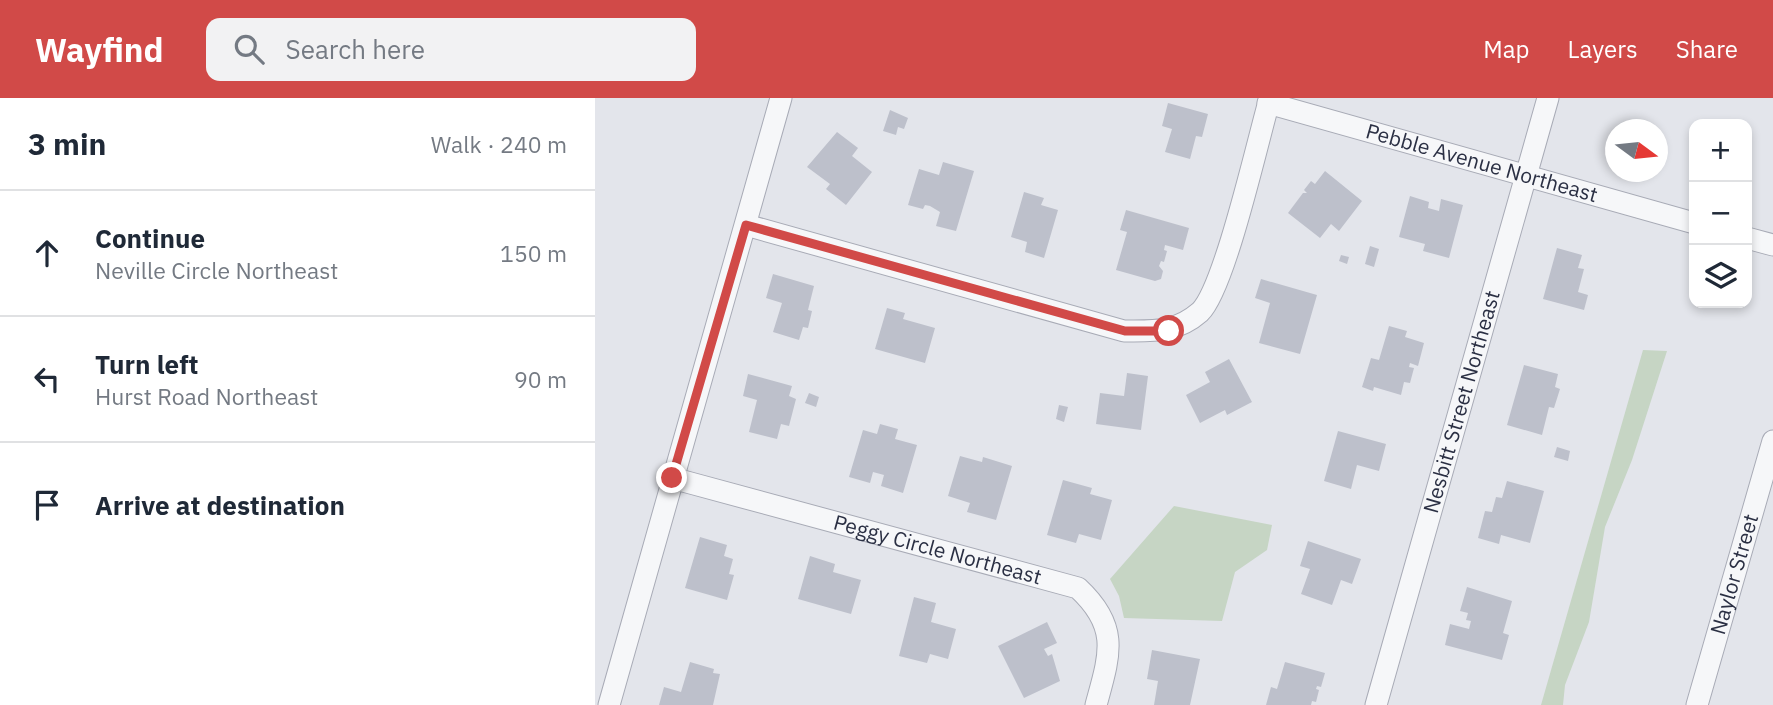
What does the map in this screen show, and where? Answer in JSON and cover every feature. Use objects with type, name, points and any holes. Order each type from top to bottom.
[{"type":"street","points":[[608,705],[781,98]]},
{"type":"street","name":"Nesbitt Street Northeast","points":[[1376,705],[1548,98]]},
{"type":"street","points":[[746,225],[1125,331],[1169,331],[1201,311],[1218,282],[1269,100]]},
{"type":"street","name":"Pebble Avenue Northeast","points":[[1269,100],[1689,222]]},
{"type":"street","points":[[1752,239],[1773,245]]},
{"type":"street","name":"Naylor Street","points":[[1697,705],[1773,441]]},
{"type":"street","name":"Peggy Circle Northeast","points":[[672,478],[1078,588],[1096,604],[1110,635],[1109,661],[1096,705]]},
{"type":"green space","points":[[1643,350],[1667,351],[1632,460],[1605,527],[1589,622],[1565,685],[1563,705],[1541,705]]},
{"type":"green space","points":[[1174,506],[1272,525],[1267,550],[1235,572],[1222,621],[1124,618],[1119,596],[1110,579]]},
{"type":"building","points":[[1168,103],[1208,114],[1202,137],[1196,136],[1190,159],[1165,152],[1172,129],[1162,126]]},
{"type":"building","points":[[890,110],[908,118],[904,129],[898,127],[896,135],[883,131]]},
{"type":"building","points":[[837,132],[858,148],[852,156],[872,172],[846,205],[826,189],[830,184],[807,167]]},
{"type":"building","points":[[943,162],[974,171],[956,231],[936,226],[940,212],[930,206],[925,205],[923,209],[908,205],[919,169],[939,175]]},
{"type":"building","points":[[1325,171],[1362,201],[1339,231],[1331,224],[1320,238],[1288,213],[1303,193],[1307,193],[1304,190],[1311,181],[1315,184]]},
{"type":"building","points":[[1024,192],[1044,198],[1041,205],[1058,210],[1044,258],[1025,252],[1027,242],[1011,237]]},
{"type":"building","points":[[1410,196],[1429,202],[1428,208],[1439,211],[1441,199],[1463,205],[1449,258],[1423,251],[1425,244],[1399,237]]},
{"type":"building","points":[[1126,210],[1189,228],[1183,250],[1165,245],[1164,250],[1167,251],[1164,262],[1161,261],[1159,266],[1163,271],[1161,279],[1155,281],[1116,270],[1127,232],[1120,230]]},
{"type":"building","points":[[1370,246],[1379,249],[1374,267],[1365,264]]},
{"type":"building","points":[[1557,248],[1582,255],[1578,268],[1584,269],[1578,292],[1588,295],[1584,310],[1543,299]]},
{"type":"building","points":[[1341,255],[1349,257],[1347,264],[1339,261]]},
{"type":"building","points":[[773,274],[814,286],[808,310],[812,311],[808,328],[803,327],[799,340],[773,332],[782,303],[766,298]]},
{"type":"building","points":[[1261,279],[1317,295],[1300,354],[1259,343],[1270,303],[1255,298]]},
{"type":"building","points":[[887,308],[905,313],[903,319],[935,328],[925,363],[875,349]]},
{"type":"building","points":[[1389,326],[1407,331],[1405,337],[1424,343],[1418,366],[1410,363],[1409,367],[1414,368],[1410,383],[1404,382],[1401,395],[1374,387],[1373,391],[1362,387],[1371,358],[1379,360]]},
{"type":"building","points":[[1229,359],[1252,402],[1227,415],[1225,410],[1200,423],[1186,395],[1210,382],[1205,372]]},
{"type":"building","points":[[1524,365],[1558,374],[1555,387],[1560,389],[1554,408],[1549,407],[1542,435],[1507,425]]},
{"type":"building","points":[[1127,373],[1148,376],[1141,430],[1096,424],[1100,393],[1124,396]]},
{"type":"building","points":[[748,374],[792,386],[789,396],[796,399],[789,426],[781,424],[777,439],[749,432],[757,400],[743,396]]},
{"type":"building","points":[[809,393],[819,397],[816,407],[805,403]]},
{"type":"building","points":[[1059,405],[1068,407],[1064,422],[1056,419]]},
{"type":"building","points":[[880,424],[898,429],[895,439],[917,445],[903,493],[881,486],[884,475],[873,472],[870,483],[849,477],[863,430],[877,434]]},
{"type":"building","points":[[1338,431],[1386,444],[1379,471],[1357,465],[1351,489],[1324,481]]},
{"type":"building","points":[[1557,447],[1570,451],[1568,461],[1554,457]]},
{"type":"building","points":[[960,456],[982,462],[983,457],[1012,466],[996,520],[967,512],[970,503],[948,496]]},
{"type":"building","points":[[1063,480],[1092,488],[1090,494],[1112,500],[1101,540],[1079,534],[1076,543],[1047,535]]},
{"type":"building","points":[[1507,481],[1544,491],[1530,543],[1501,535],[1499,544],[1478,538],[1485,511],[1492,512],[1496,497],[1502,498]]},
{"type":"building","points":[[700,537],[727,545],[724,556],[733,559],[729,574],[734,575],[727,600],[685,588]]},
{"type":"building","points":[[1308,541],[1361,559],[1352,584],[1341,580],[1332,605],[1301,594],[1310,569],[1300,566]]},
{"type":"building","points":[[810,556],[835,564],[833,572],[861,580],[851,614],[798,599]]},
{"type":"building","points":[[1467,587],[1512,601],[1503,633],[1509,635],[1502,660],[1445,645],[1450,624],[1469,629],[1471,621],[1466,620],[1468,613],[1460,611]]},
{"type":"building","points":[[914,597],[936,603],[931,622],[956,629],[948,659],[930,654],[927,663],[899,656]]},
{"type":"building","points":[[1047,622],[1057,643],[1044,649],[1048,656],[1052,654],[1060,681],[1024,698],[998,646]]},
{"type":"building","points":[[1152,650],[1200,659],[1190,705],[1154,705],[1158,681],[1147,679]]},
{"type":"building","points":[[690,662],[714,669],[713,673],[720,674],[713,705],[659,705],[664,687],[681,692]]},
{"type":"building","points":[[1285,662],[1325,673],[1321,687],[1317,686],[1316,689],[1319,690],[1316,702],[1312,701],[1311,705],[1266,705],[1271,687],[1277,689]]},
{"type":"route","points":[[672,478],[746,225],[1125,331],[1169,331]]}]
